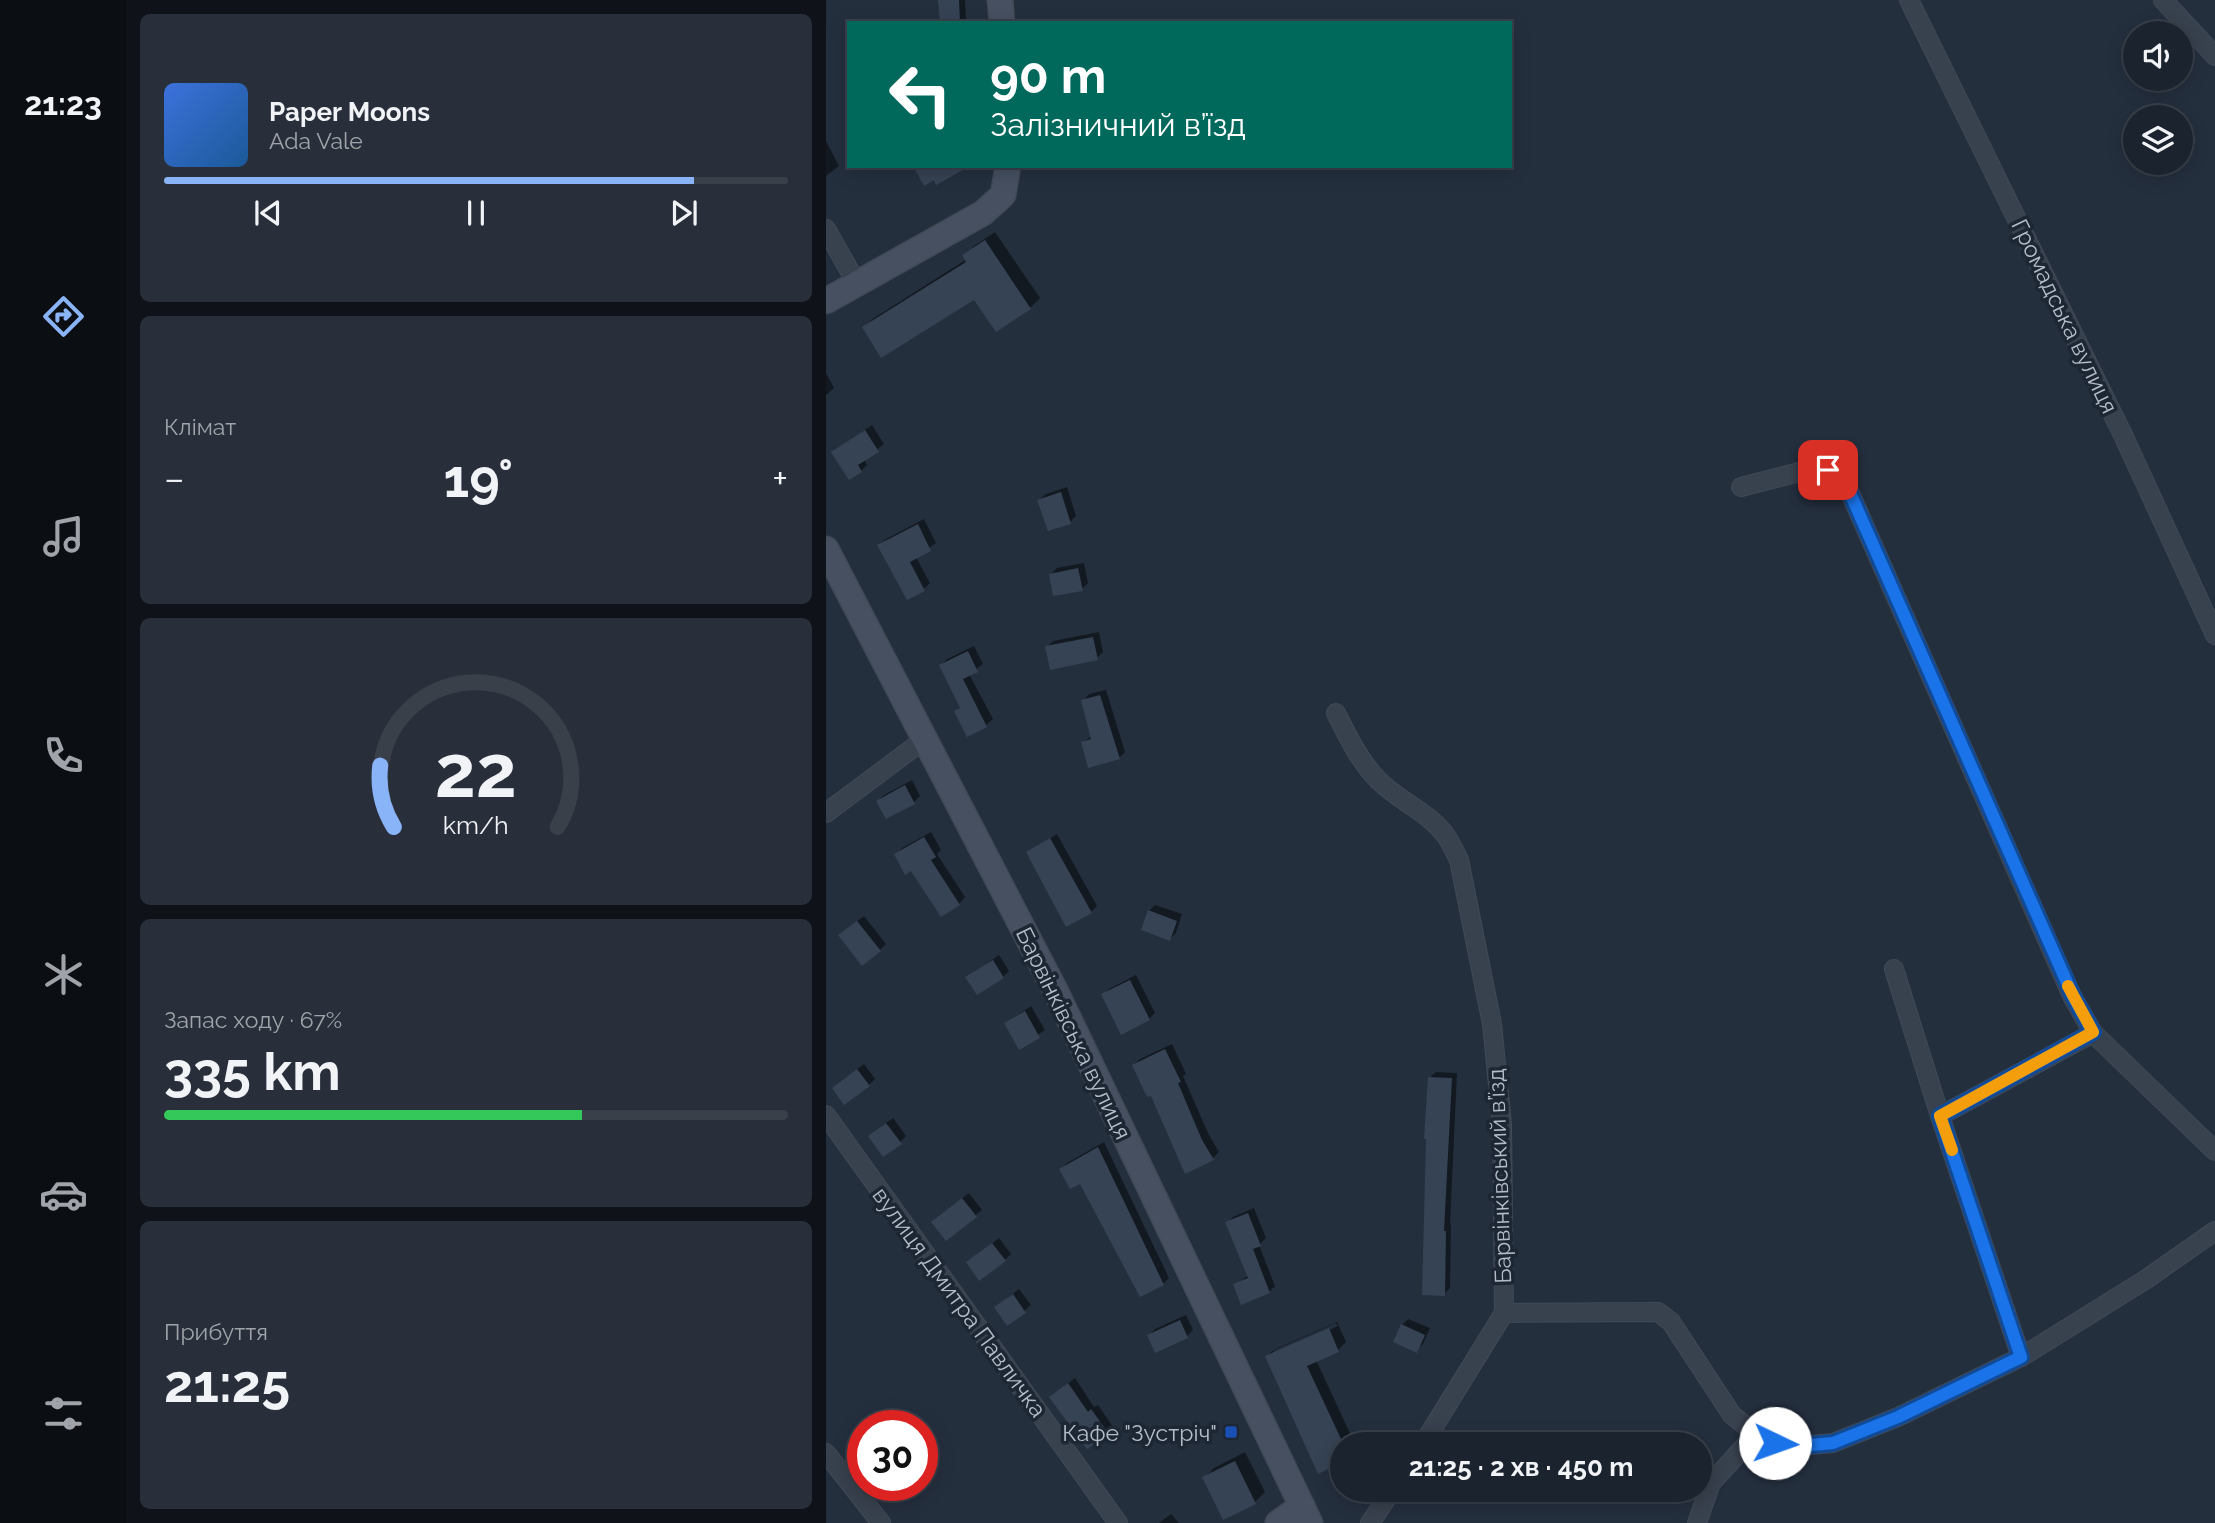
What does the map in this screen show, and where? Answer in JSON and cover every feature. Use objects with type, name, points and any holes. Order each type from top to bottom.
[{"type":"street","points":[[1000,0],[1002,21]]},
{"type":"street","name":"Громадська вулиця","points":[[1909,0],[2123,435],[2215,635]]},
{"type":"street","points":[[2163,0],[2215,56]]},
{"type":"street","points":[[826,301],[983,213],[1003,195],[1008,168]]},
{"type":"street","points":[[826,229],[857,284]]},
{"type":"street","points":[[1741,487],[1815,468],[1838,474],[1846,484],[2067,983],[2093,1032],[2215,1151]]},
{"type":"street","name":"Барвінківська вулиця","points":[[826,549],[1057,994],[1306,1514]]},
{"type":"street","name":"Барвінківський в’їзд","points":[[1336,713],[1363,763],[1394,795],[1431,821],[1446,836],[1459,860],[1492,1024],[1502,1125],[1504,1313],[1430,1432]]},
{"type":"street","points":[[826,813],[925,739]]},
{"type":"street","points":[[1894,970],[2021,1357]]},
{"type":"street","points":[[1940,1116],[2093,1032]]},
{"type":"street","name":"вулиця Дмитра Павличка","points":[[826,1115],[1118,1523]]},
{"type":"street","points":[[1697,1523],[1711,1483],[1756,1434],[1775,1443],[1800,1446],[1833,1443],[1898,1417],[2021,1357],[2145,1280],[2215,1231]]},
{"type":"street","name":"Барвінківський в’їзд","points":[[1504,1313],[1658,1312],[1671,1322],[1732,1415],[1756,1434]]},
{"type":"street","points":[[826,1453],[881,1523]]},
{"type":"street","points":[[1370,1523],[1384,1502]]},
{"type":"street","points":[[1278,1523],[1306,1514]]},
{"type":"building","points":[[938,0],[959,0],[960,21],[940,21]]},
{"type":"building","points":[[914,168],[966,168],[936,185],[934,180],[924,186]]},
{"type":"building","points":[[985,240],[1031,309],[996,332],[974,300],[881,358],[862,327],[966,262],[962,255]]},
{"type":"building","points":[[865,430],[879,452],[858,465],[862,472],[849,480],[831,452]]},
{"type":"building","points":[[1061,492],[1071,524],[1048,531],[1037,500]]},
{"type":"building","points":[[918,524],[931,551],[910,562],[925,591],[907,600],[877,545]]},
{"type":"building","points":[[1078,568],[1083,591],[1053,596],[1049,574]]},
{"type":"building","points":[[1093,637],[1098,660],[1050,670],[1045,646]]},
{"type":"building","points":[[968,651],[978,672],[963,679],[987,727],[967,737],[954,711],[960,708],[939,665]]},
{"type":"building","points":[[1100,695],[1120,759],[1088,768],[1081,742],[1091,739],[1081,700]]},
{"type":"building","points":[[905,785],[915,804],[886,819],[876,801]]},
{"type":"building","points":[[924,837],[936,857],[931,860],[960,905],[941,917],[911,871],[905,875],[894,854]]},
{"type":"building","points":[[1050,838],[1092,913],[1066,927],[1026,852]]},
{"type":"building","points":[[1148,910],[1177,921],[1170,941],[1141,930]]},
{"type":"building","points":[[857,921],[881,951],[862,966],[838,935]]},
{"type":"building","points":[[993,960],[1004,978],[977,995],[965,977]]},
{"type":"building","points":[[1130,980],[1150,1020],[1121,1035],[1101,994]]},
{"type":"building","points":[[1025,1011],[1040,1038],[1019,1050],[1004,1023]]},
{"type":"building","points":[[1165,1049],[1181,1082],[1178,1083],[1202,1140],[1214,1160],[1185,1174],[1151,1096],[1147,1097],[1132,1065]]},
{"type":"building","points":[[857,1069],[870,1086],[844,1105],[832,1088]]},
{"type":"building","points":[[1428,1077],[1452,1078],[1444,1231],[1445,1296],[1422,1295],[1424,1139]]},
{"type":"building","points":[[886,1123],[902,1144],[883,1157],[868,1136]]},
{"type":"building","points":[[1098,1147],[1164,1285],[1140,1297],[1080,1184],[1070,1189],[1059,1169]]},
{"type":"building","points":[[962,1198],[977,1217],[946,1241],[931,1222]]},
{"type":"building","points":[[1248,1213],[1261,1246],[1253,1249],[1270,1293],[1241,1305],[1233,1284],[1248,1278],[1225,1222]]},
{"type":"building","points":[[992,1243],[1006,1261],[979,1281],[966,1262]]},
{"type":"building","points":[[1013,1294],[1026,1313],[1007,1326],[994,1307]]},
{"type":"building","points":[[1180,1320],[1188,1338],[1155,1353],[1147,1335]]},
{"type":"building","points":[[1401,1324],[1425,1335],[1417,1353],[1393,1342]]},
{"type":"building","points":[[1329,1328],[1339,1352],[1307,1366],[1338,1432],[1330,1432],[1330,1468],[1318,1474],[1265,1356]]},
{"type":"building","points":[[1068,1383],[1088,1412],[1091,1409],[1109,1434],[1087,1449],[1049,1397]]},
{"type":"building","points":[[1235,1461],[1256,1504],[1223,1520],[1202,1477]]},
{"type":"slow traffic","points":[[1952,1150],[1940,1116],[2093,1032],[2068,986]]},
{"type":"place","name":"Кафе \"Зустріч\"","points":[[1231,1432]]},
{"type":"route","points":[[1775,1443],[1800,1446],[1833,1443],[1898,1417],[2021,1357],[1940,1116],[2093,1032],[2073,996],[1846,484],[1838,474],[1828,470]]}]
